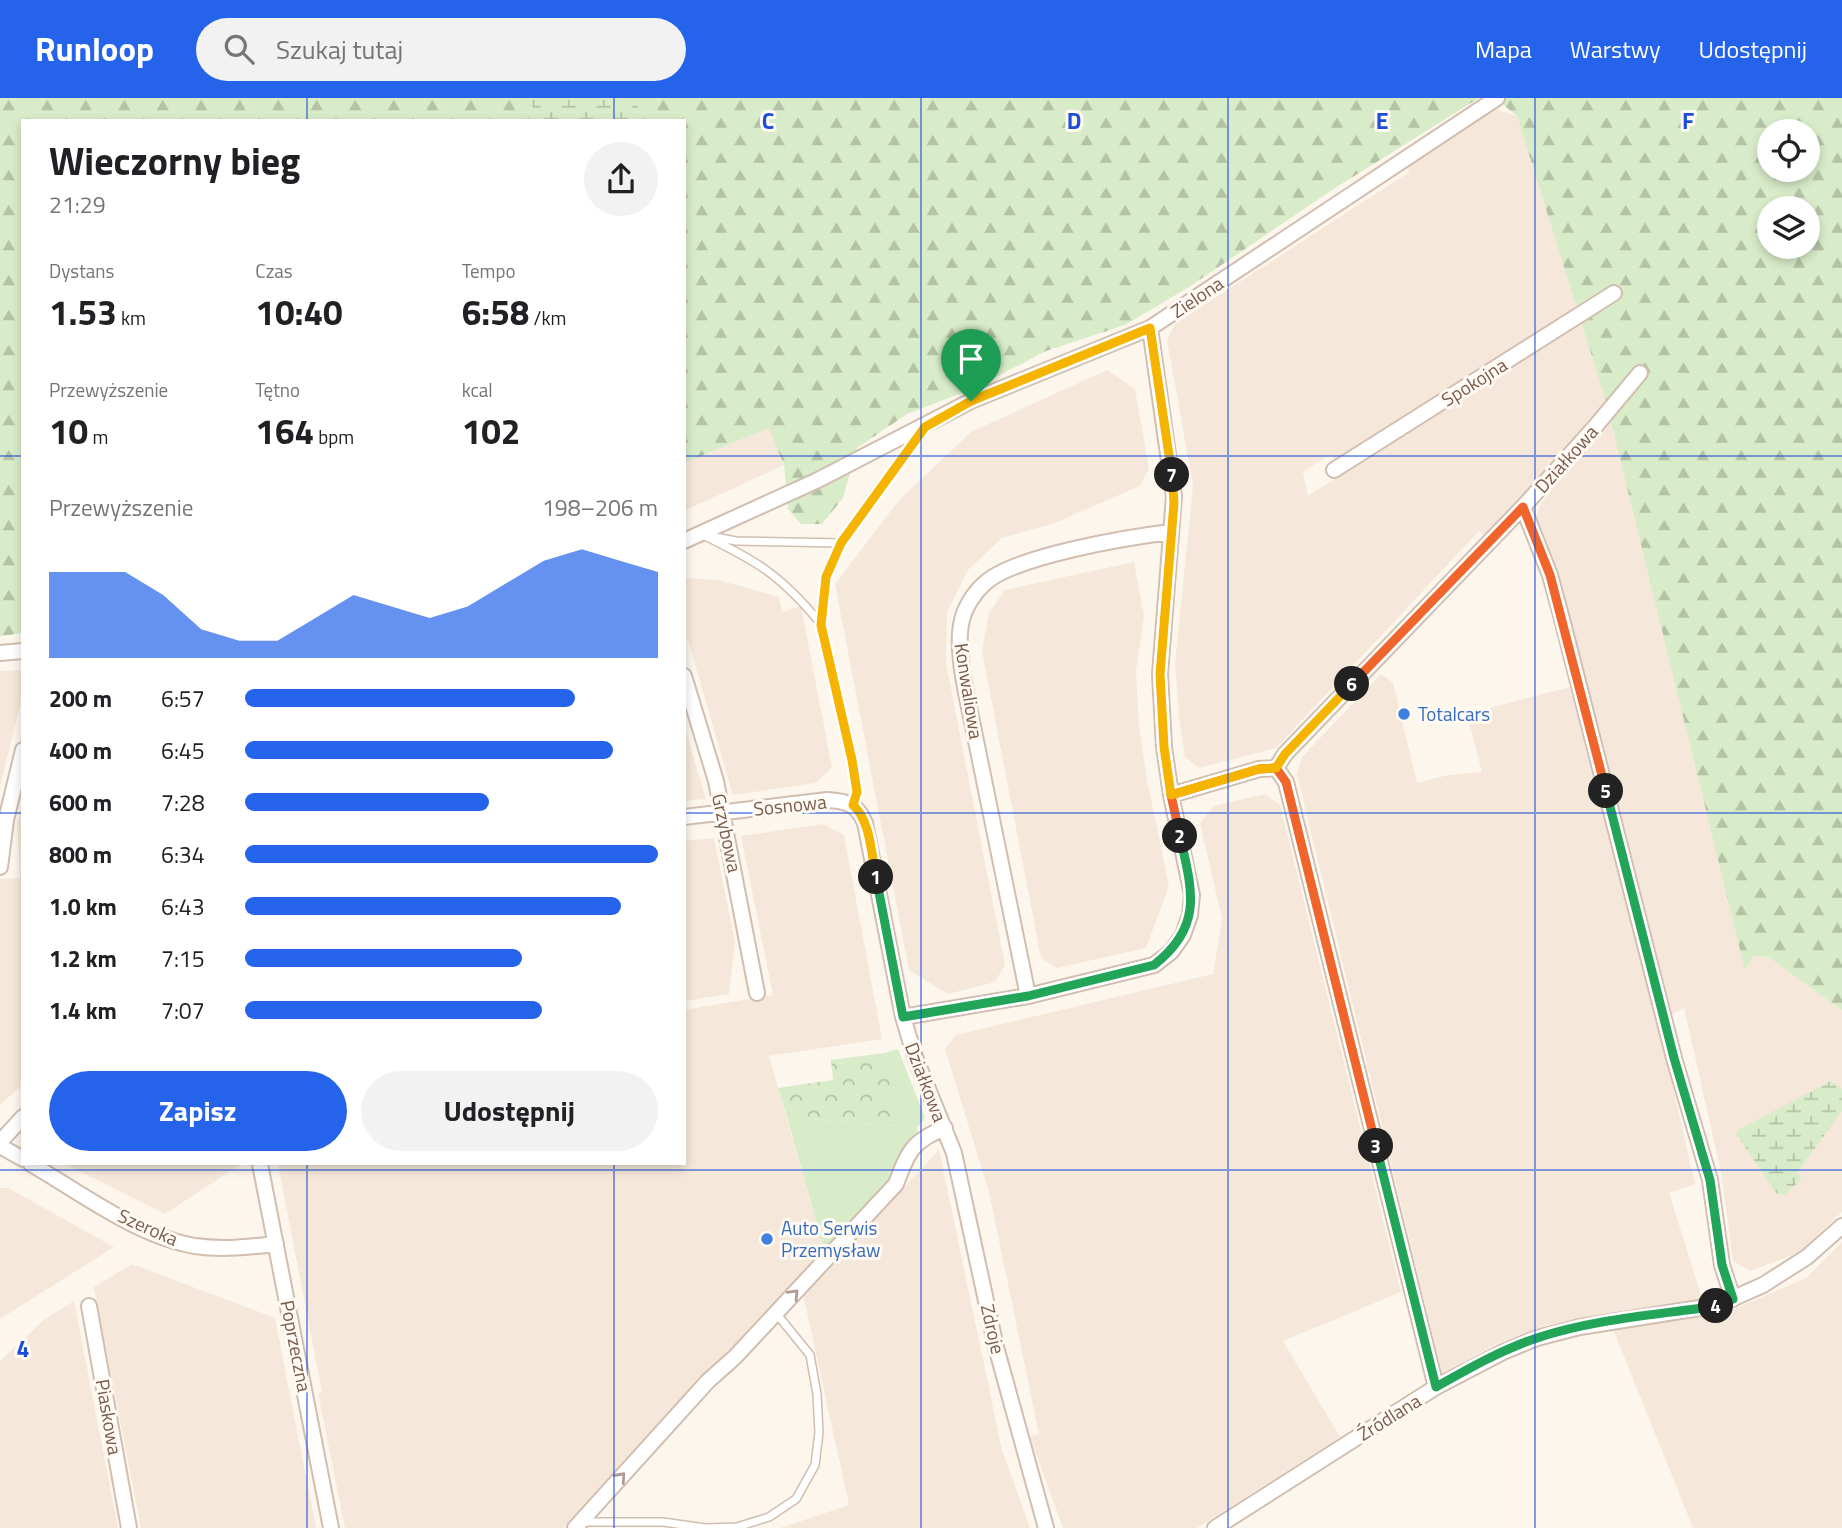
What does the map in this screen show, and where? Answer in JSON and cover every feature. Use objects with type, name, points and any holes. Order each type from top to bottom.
[{"type":"street","name":"Zielona","points":[[686,540],[816,481],[971,401],[1150,328],[1497,98]]},
{"type":"street","name":"Spokojna","points":[[1334,470],[1614,293]]},
{"type":"street","points":[[1150,328],[1174,496],[1160,674],[1164,747],[1171,795],[1259,769],[1276,768],[1286,782],[1436,1387]]},
{"type":"street","name":"Działkowa","points":[[1276,768],[1285,754],[1523,507],[1640,373]]},
{"type":"street","points":[[1523,507],[1550,575],[1562,619],[1674,1058],[1710,1180],[1722,1265],[1733,1299]]},
{"type":"street","name":"Konwaliowa","points":[[1028,996],[964,678],[961,621],[967,606],[985,583],[1010,567],[1133,538],[1171,532]]},
{"type":"street","points":[[0,653],[21,651]]},
{"type":"street","name":"Grzybowa","points":[[686,683],[716,781],[757,993]]},
{"type":"street","points":[[0,868],[6,820],[21,758]]},
{"type":"street","name":"Działkowa","points":[[578,1525],[708,1381],[735,1357],[896,1184],[910,1150],[916,1143],[945,1128],[915,1056],[903,1017],[1028,996],[1154,965],[1171,952],[1183,935],[1190,915],[1192,895],[1171,795]]},
{"type":"street","name":"Sosnowa","points":[[686,817],[827,800],[844,801],[853,805]]},
{"type":"street","points":[[853,805],[865,823],[903,1017]]},
{"type":"street","points":[[21,1118],[0,1144],[21,1158]]},
{"type":"street","name":"Zdroje","points":[[945,1128],[961,1184],[996,1347],[1046,1528]]},
{"type":"street","name":"Szeroka","points":[[33,1165],[160,1237],[204,1247],[238,1248],[276,1244]]},
{"type":"street","name":"Poprzeczna","points":[[260,1165],[331,1528]]},
{"type":"street","name":"Źródlana","points":[[1215,1528],[1436,1387],[1503,1352],[1537,1338],[1580,1327],[1718,1305],[1763,1285],[1807,1256],[1842,1226]]},
{"type":"street","name":"Piaskowa","points":[[89,1306],[129,1528]]},
{"type":"lane","points":[[853,805],[857,792],[854,771],[821,625],[826,577],[841,543],[925,427]]},
{"type":"lane","points":[[700,533],[736,541],[841,543]]},
{"type":"lane","points":[[700,533],[771,571],[797,595],[821,625]]},
{"type":"lane","points":[[578,1525],[663,1522],[705,1528],[737,1527],[769,1517],[796,1499],[815,1465],[819,1432],[817,1394],[810,1355],[776,1313]]},
{"type":"shaded area","points":[[1492,108],[1517,116],[1577,308],[1337,460],[1329,455],[1303,472],[1308,496],[1581,322],[1607,405],[1486,537],[1479,531],[1276,748],[1199,768],[1185,757],[1179,718],[1175,663],[1193,486],[1167,340],[1175,324],[1409,172],[1407,163]]},
{"type":"shaded area","points":[[1107,370],[1135,389],[1149,468],[1140,486],[1052,524],[1002,538],[967,571],[947,613],[946,663],[1005,965],[995,982],[948,994],[909,970],[835,584],[900,499],[971,432]]},
{"type":"shaded area","points":[[1611,418],[1745,969],[1753,956],[1768,957],[1842,1010],[1842,1212],[1798,1253],[1750,1271],[1733,1261],[1721,1172],[1684,1008],[1672,1014],[1563,595],[1536,517],[1541,503]]},
{"type":"shaded area","points":[[769,428],[784,465],[686,510],[686,462]]},
{"type":"shaded area","points":[[1134,562],[1144,616],[1136,671],[1139,727],[1169,886],[1146,948],[1057,968],[1041,958],[982,651],[989,613],[1005,590]]},
{"type":"shaded area","points":[[686,578],[719,580],[779,597],[782,612],[801,606],[832,768],[815,783],[733,795],[688,640]]},
{"type":"shaded area","points":[[21,670],[21,701],[0,787],[0,671]]},
{"type":"shaded area","points":[[1381,674],[1393,683],[1417,783],[1448,775],[1482,772],[1467,714],[1570,687],[1668,1065],[1695,1184],[1669,1193],[1702,1298],[1547,1325],[1496,1344],[1442,1374],[1297,774],[1302,757]]},
{"type":"shaded area","points":[[686,731],[692,752],[706,799],[686,801]]},
{"type":"shaded area","points":[[1265,794],[1280,805],[1401,1292],[1283,1341],[1340,1437],[1197,1528],[1063,1528],[1030,1437],[1039,1434],[989,1192],[945,1049],[956,1035],[1213,974],[1222,919],[1200,823],[1214,806]]},
{"type":"shaded area","points":[[21,810],[21,1086],[0,1105],[0,879],[20,878],[17,825]]},
{"type":"shaded area","points":[[823,824],[844,835],[882,1039],[769,1056],[825,1253],[732,1350],[692,1387],[564,1528],[345,1528],[318,1393],[322,1392],[278,1165],[686,1165],[686,1010],[773,995],[741,836]]},
{"type":"shaded area","points":[[714,838],[735,943],[729,994],[686,1001],[686,841]]},
{"type":"shaded area","points":[[939,1150],[1002,1450],[1030,1528],[780,1528],[849,1505],[803,1294]]},
{"type":"shaded area","points":[[67,1165],[239,1165],[165,1214]]},
{"type":"shaded area","points":[[0,1188],[8,1188],[114,1247],[0,1319]]},
{"type":"shaded area","points":[[1842,1242],[1842,1528],[1693,1528],[1613,1329],[1723,1314],[1806,1278]]},
{"type":"shaded area","points":[[132,1264],[275,1318],[316,1528],[141,1528],[94,1287]]},
{"type":"shaded area","points":[[74,1301],[118,1528],[0,1528],[0,1361],[44,1320]]},
{"type":"green space","points":[[0,98],[1479,98],[1332,190],[1189,287],[1125,325],[1046,351],[975,388],[907,414],[857,448],[843,498],[822,524],[801,524],[788,509],[784,465],[769,428],[686,462],[686,119],[21,119],[21,633],[0,636]]},
{"type":"green space","points":[[526,98],[633,98],[644,119],[542,119]]},
{"type":"green space","points":[[1495,98],[1842,98],[1842,1010],[1768,957],[1753,956],[1745,970],[1607,405],[1517,116]]},
{"type":"green space","points":[[898,1049],[925,1118],[917,1128],[918,1133],[913,1138],[894,1179],[825,1253],[787,1117],[898,1126],[885,1053]]},
{"type":"green space","points":[[885,1053],[899,1126],[787,1117],[778,1088],[833,1080],[831,1060]]},
{"type":"green space","points":[[1831,1081],[1842,1089],[1842,1111],[1797,1173],[1801,1177],[1800,1181],[1784,1195],[1777,1194],[1736,1134],[1738,1130]]},
{"type":"place","name":"Totalcars","points":[[1404,714]]},
{"type":"place","name":"Auto Serwis Przemysław","points":[[767,1239]]},
{"type":"route","points":[[971,401],[925,427],[841,543],[826,577],[821,625],[852,760],[857,792],[853,805],[865,823],[903,1017],[1028,996],[1154,965],[1171,952],[1183,935],[1190,915],[1192,895],[1189,875],[1171,795],[1259,769],[1276,768],[1286,782],[1436,1387],[1503,1352],[1537,1338],[1612,1321],[1718,1305],[1733,1299],[1722,1265],[1710,1180],[1674,1058],[1562,619],[1550,575],[1523,507],[1285,754],[1276,768],[1259,769],[1204,785],[1171,795],[1164,747],[1160,674],[1174,496],[1150,328],[971,401]]}]
